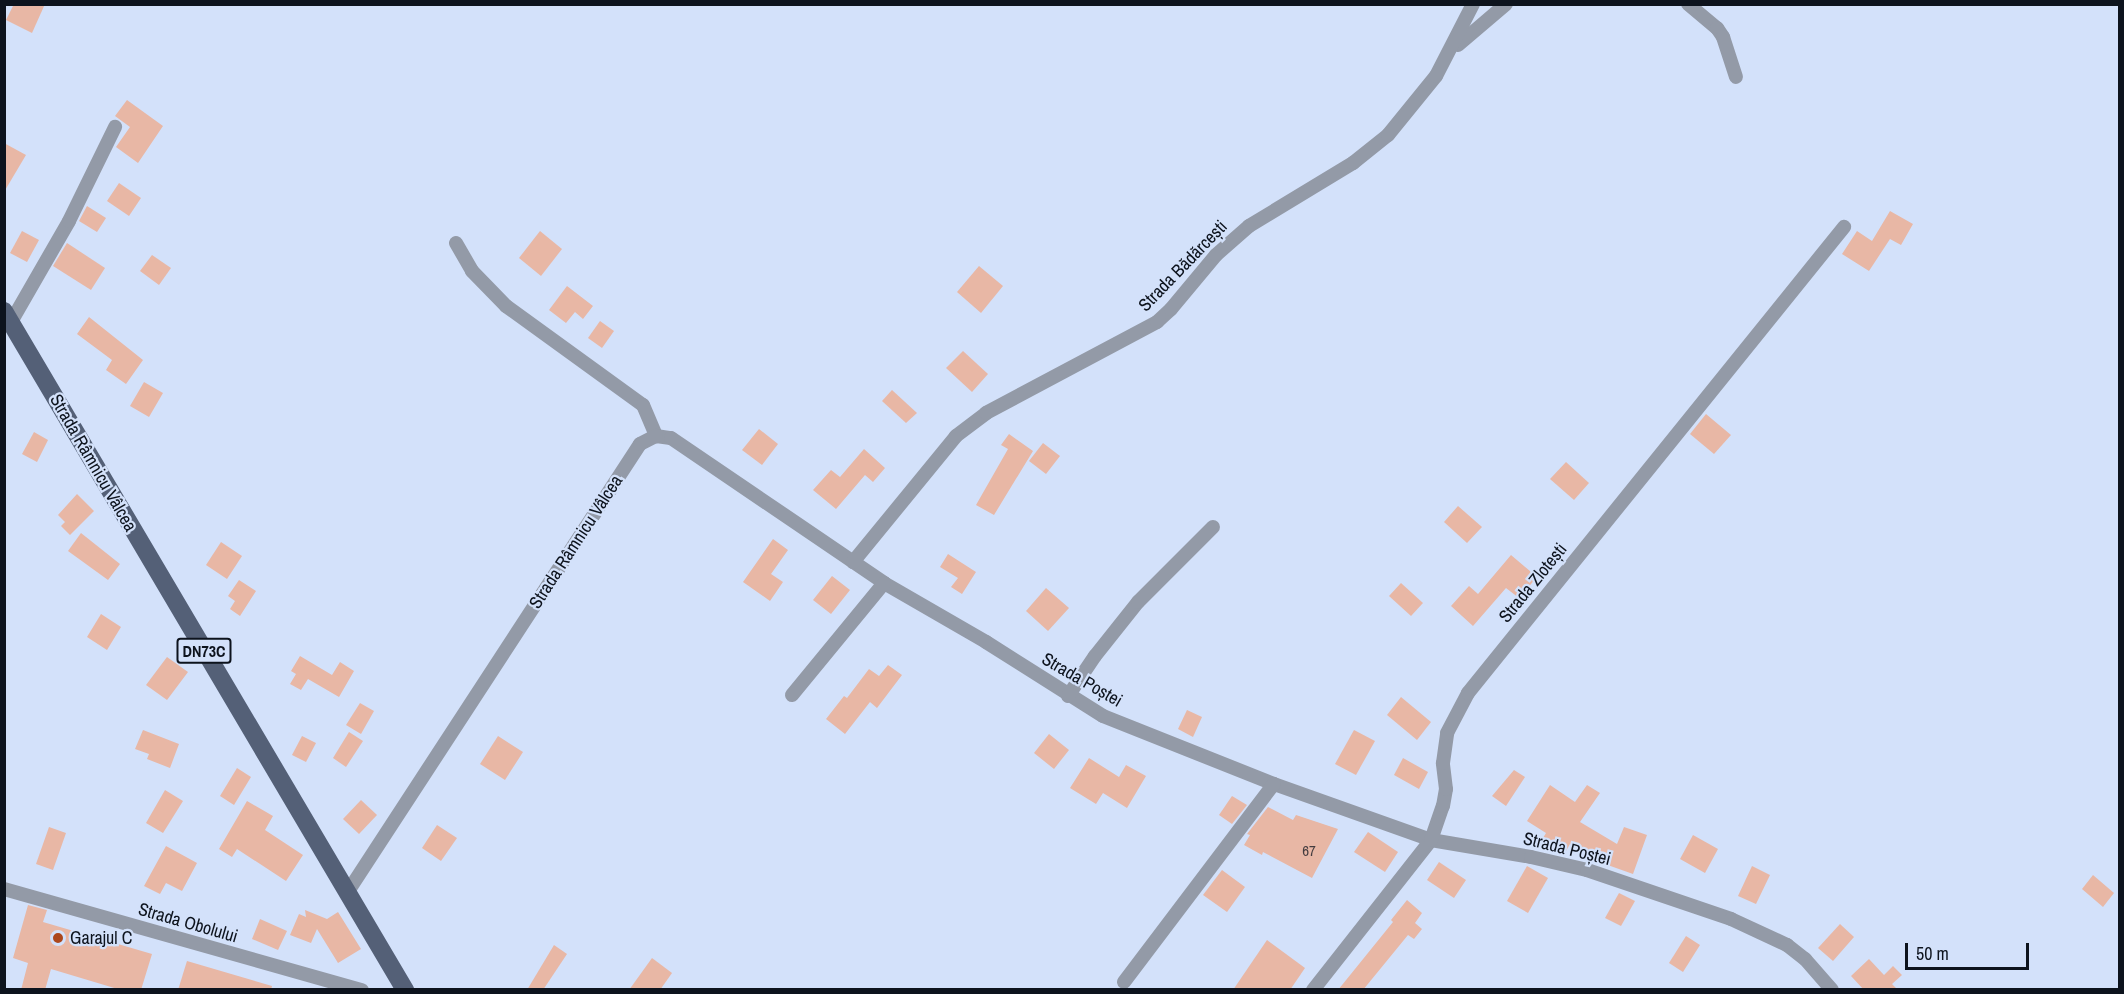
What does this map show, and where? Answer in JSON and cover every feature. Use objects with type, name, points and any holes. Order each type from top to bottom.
[{"type":"main road","name":"Strada Râmnicu Vâlcea","points":[[8,317],[405,990]]},
{"type":"street","name":"Strada Bădărcești","points":[[853,562],[956,436],[986,413],[1157,322],[1171,309],[1216,255],[1249,226],[1353,163],[1388,135],[1436,76],[1473,4]]},
{"type":"street","name":"Strada Bădărcești","points":[[1449,53],[1506,4]]},
{"type":"street","points":[[1688,4],[1717,28],[1723,37],[1736,77]]},
{"type":"street","points":[[8,317],[69,221],[115,127]]},
{"type":"street","name":"Strada Zlotești","points":[[1313,990],[1431,840],[1443,806],[1446,789],[1443,763],[1447,733],[1468,693],[1844,227]]},
{"type":"street","points":[[456,243],[472,271],[506,306],[643,405],[656,436]]},
{"type":"street","name":"Strada Poștei","points":[[656,436],[671,438],[884,583],[986,642],[1068,696],[1103,716],[1274,784],[1431,840],[1587,870],[1731,919],[1786,945],[1805,959],[1832,990]]},
{"type":"street","name":"Strada Râmnicu Vâlcea","points":[[347,893],[640,444],[656,436]]},
{"type":"street","points":[[1068,696],[1095,656],[1138,602],[1213,527]]},
{"type":"street","points":[[792,695],[884,583]]},
{"type":"street","points":[[1124,982],[1274,784]]},
{"type":"street","name":"Strada Obolului","points":[[4,889],[362,990]]},
{"type":"building","points":[[14,4],[45,4],[32,33],[6,20]]},
{"type":"building","points":[[127,100],[163,126],[138,163],[116,147],[130,127],[115,116]]},
{"type":"building","points":[[4,143],[26,155],[4,192]]},
{"type":"building","points":[[119,183],[141,198],[129,216],[107,201]]},
{"type":"building","points":[[87,206],[106,218],[97,232],[79,221]]},
{"type":"building","points":[[1890,211],[1913,224],[1901,245],[1890,239],[1869,271],[1842,254],[1857,231],[1872,241]]},
{"type":"building","points":[[22,231],[39,240],[27,262],[10,253]]},
{"type":"building","points":[[540,231],[562,249],[541,276],[519,258]]},
{"type":"building","points":[[67,243],[105,268],[91,290],[53,266]]},
{"type":"building","points":[[152,255],[171,268],[159,285],[140,271]]},
{"type":"building","points":[[979,266],[1003,286],[981,313],[957,292]]},
{"type":"building","points":[[567,286],[593,306],[583,319],[575,312],[566,323],[549,310]]},
{"type":"building","points":[[89,317],[143,360],[126,384],[106,370],[112,360],[77,334]]},
{"type":"building","points":[[600,321],[614,331],[602,348],[588,338]]},
{"type":"building","points":[[963,351],[988,374],[972,392],[946,368]]},
{"type":"building","points":[[144,382],[163,393],[149,417],[130,406]]},
{"type":"building","points":[[892,390],[917,413],[906,423],[882,401]]},
{"type":"building","points":[[1706,414],[1731,435],[1714,454],[1690,434]]},
{"type":"building","points":[[759,429],[778,444],[762,465],[742,450]]},
{"type":"building","points":[[34,432],[48,440],[37,462],[22,454]]},
{"type":"building","points":[[1009,434],[1033,451],[994,515],[976,505],[1008,449],[1001,445]]},
{"type":"building","points":[[1043,443],[1060,456],[1046,474],[1029,461]]},
{"type":"building","points":[[864,449],[885,468],[873,482],[865,475],[836,509],[813,490],[831,470],[840,477]]},
{"type":"building","points":[[1566,462],[1589,483],[1574,500],[1550,479]]},
{"type":"building","points":[[77,494],[94,511],[70,535],[61,526],[65,522],[58,515]]},
{"type":"building","points":[[1458,506],[1482,527],[1467,543],[1444,522]]},
{"type":"building","points":[[81,533],[120,564],[108,580],[68,551]]},
{"type":"building","points":[[773,539],[788,550],[771,574],[783,582],[770,601],[743,582]]},
{"type":"building","points":[[221,542],[242,556],[227,579],[206,565]]},
{"type":"building","points":[[948,554],[976,572],[962,594],[951,587],[958,578],[940,567]]},
{"type":"building","points":[[1511,555],[1537,577],[1519,598],[1506,588],[1473,626],[1451,606],[1469,586],[1478,594]]},
{"type":"building","points":[[832,576],[850,590],[831,614],[813,600]]},
{"type":"building","points":[[239,580],[256,591],[240,616],[230,609],[235,601],[228,596]]},
{"type":"building","points":[[1401,583],[1423,603],[1411,616],[1389,596]]},
{"type":"building","points":[[1046,588],[1069,608],[1048,631],[1026,611]]},
{"type":"building","points":[[101,614],[121,627],[107,650],[87,637]]},
{"type":"building","points":[[300,656],[332,675],[340,662],[354,671],[339,697],[308,679],[301,690],[290,684],[296,674],[291,671]]},
{"type":"building","points":[[167,657],[188,672],[167,700],[146,685]]},
{"type":"building","points":[[888,665],[902,675],[877,708],[870,702],[845,734],[826,719],[844,696],[847,698],[869,669],[879,676]]},
{"type":"building","points":[[1401,697],[1431,722],[1417,740],[1387,715]]},
{"type":"building","points":[[360,703],[374,711],[361,734],[346,725]]},
{"type":"building","points":[[1187,710],[1202,717],[1193,737],[1178,729]]},
{"type":"building","points":[[143,730],[179,744],[170,768],[147,759],[149,754],[135,749]]},
{"type":"building","points":[[1354,730],[1375,741],[1356,775],[1335,764]]},
{"type":"building","points":[[349,732],[363,741],[346,767],[333,758]]},
{"type":"building","points":[[1049,734],[1069,750],[1054,769],[1034,753]]},
{"type":"building","points":[[302,736],[316,743],[306,762],[292,755]]},
{"type":"building","points":[[498,736],[523,752],[505,780],[480,764]]},
{"type":"building","points":[[1089,758],[1119,777],[1126,765],[1146,776],[1127,808],[1103,793],[1096,804],[1070,788]]},
{"type":"building","points":[[1403,758],[1428,772],[1419,789],[1394,775]]},
{"type":"building","points":[[237,768],[251,777],[234,805],[220,796]]},
{"type":"building","points":[[1514,770],[1525,777],[1506,806],[1492,796]]},
{"type":"building","points":[[1550,785],[1575,802],[1587,785],[1600,793],[1580,822],[1617,844],[1624,827],[1647,835],[1633,874],[1602,863],[1570,844],[1566,851],[1562,849],[1560,853],[1540,843],[1546,833],[1527,821]]},
{"type":"building","points":[[165,790],[183,801],[163,833],[146,823]]},
{"type":"building","points":[[1232,796],[1247,805],[1232,824],[1219,815]]},
{"type":"building","points":[[361,800],[377,815],[359,834],[343,819]]},
{"type":"building","points":[[247,801],[273,816],[265,830],[303,855],[286,881],[237,849],[232,857],[219,849]]},
{"type":"building","points":[[1268,807],[1293,820],[1296,815],[1338,829],[1312,878],[1263,852],[1262,855],[1244,845],[1250,835],[1247,834]]},
{"type":"building","points":[[437,825],[457,838],[441,861],[422,848]]},
{"type":"building","points":[[49,827],[66,833],[53,870],[36,864]]},
{"type":"building","points":[[1368,832],[1398,852],[1385,872],[1354,852]]},
{"type":"building","points":[[1693,835],[1718,849],[1705,873],[1680,859]]},
{"type":"building","points":[[166,846],[197,863],[182,891],[166,883],[160,894],[144,886]]},
{"type":"building","points":[[1439,862],[1466,880],[1454,898],[1427,880]]},
{"type":"building","points":[[1527,866],[1548,878],[1528,913],[1507,901]]},
{"type":"building","points":[[1752,866],[1770,875],[1756,904],[1738,896]]},
{"type":"building","points":[[1222,870],[1245,887],[1227,912],[1203,895]]},
{"type":"building","points":[[2093,875],[2114,893],[2103,907],[2082,889]]},
{"type":"building","points":[[1619,893],[1635,901],[1621,926],[1605,918]]},
{"type":"building","points":[[1407,900],[1422,913],[1415,923],[1422,929],[1414,939],[1408,935],[1363,990],[1338,990],[1393,922],[1391,920]]},
{"type":"building","name":"Garajul C","points":[[28,905],[47,910],[43,922],[152,954],[141,990],[121,990],[51,969],[45,990],[21,990],[28,963],[13,958]]},
{"type":"building","points":[[305,910],[327,919],[338,912],[361,949],[338,963],[317,929],[311,943],[290,935],[299,914],[306,917]]},
{"type":"building","points":[[260,919],[287,931],[278,950],[252,939]]},
{"type":"building","points":[[1840,924],[1854,937],[1833,961],[1818,948]]},
{"type":"building","points":[[1686,936],[1700,945],[1683,972],[1669,963]]},
{"type":"building","points":[[1267,940],[1305,968],[1290,990],[1233,990]]},
{"type":"building","points":[[554,945],[567,954],[543,990],[527,990]]},
{"type":"building","points":[[652,958],[672,973],[660,990],[629,990]]},
{"type":"building","points":[[1869,959],[1884,975],[1893,966],[1902,975],[1892,984],[1898,990],[1864,990],[1851,976]]},
{"type":"building","points":[[187,961],[272,986],[271,990],[178,990]]},
{"type":"place","name":"Garajul C","points":[[58,938]]}]
